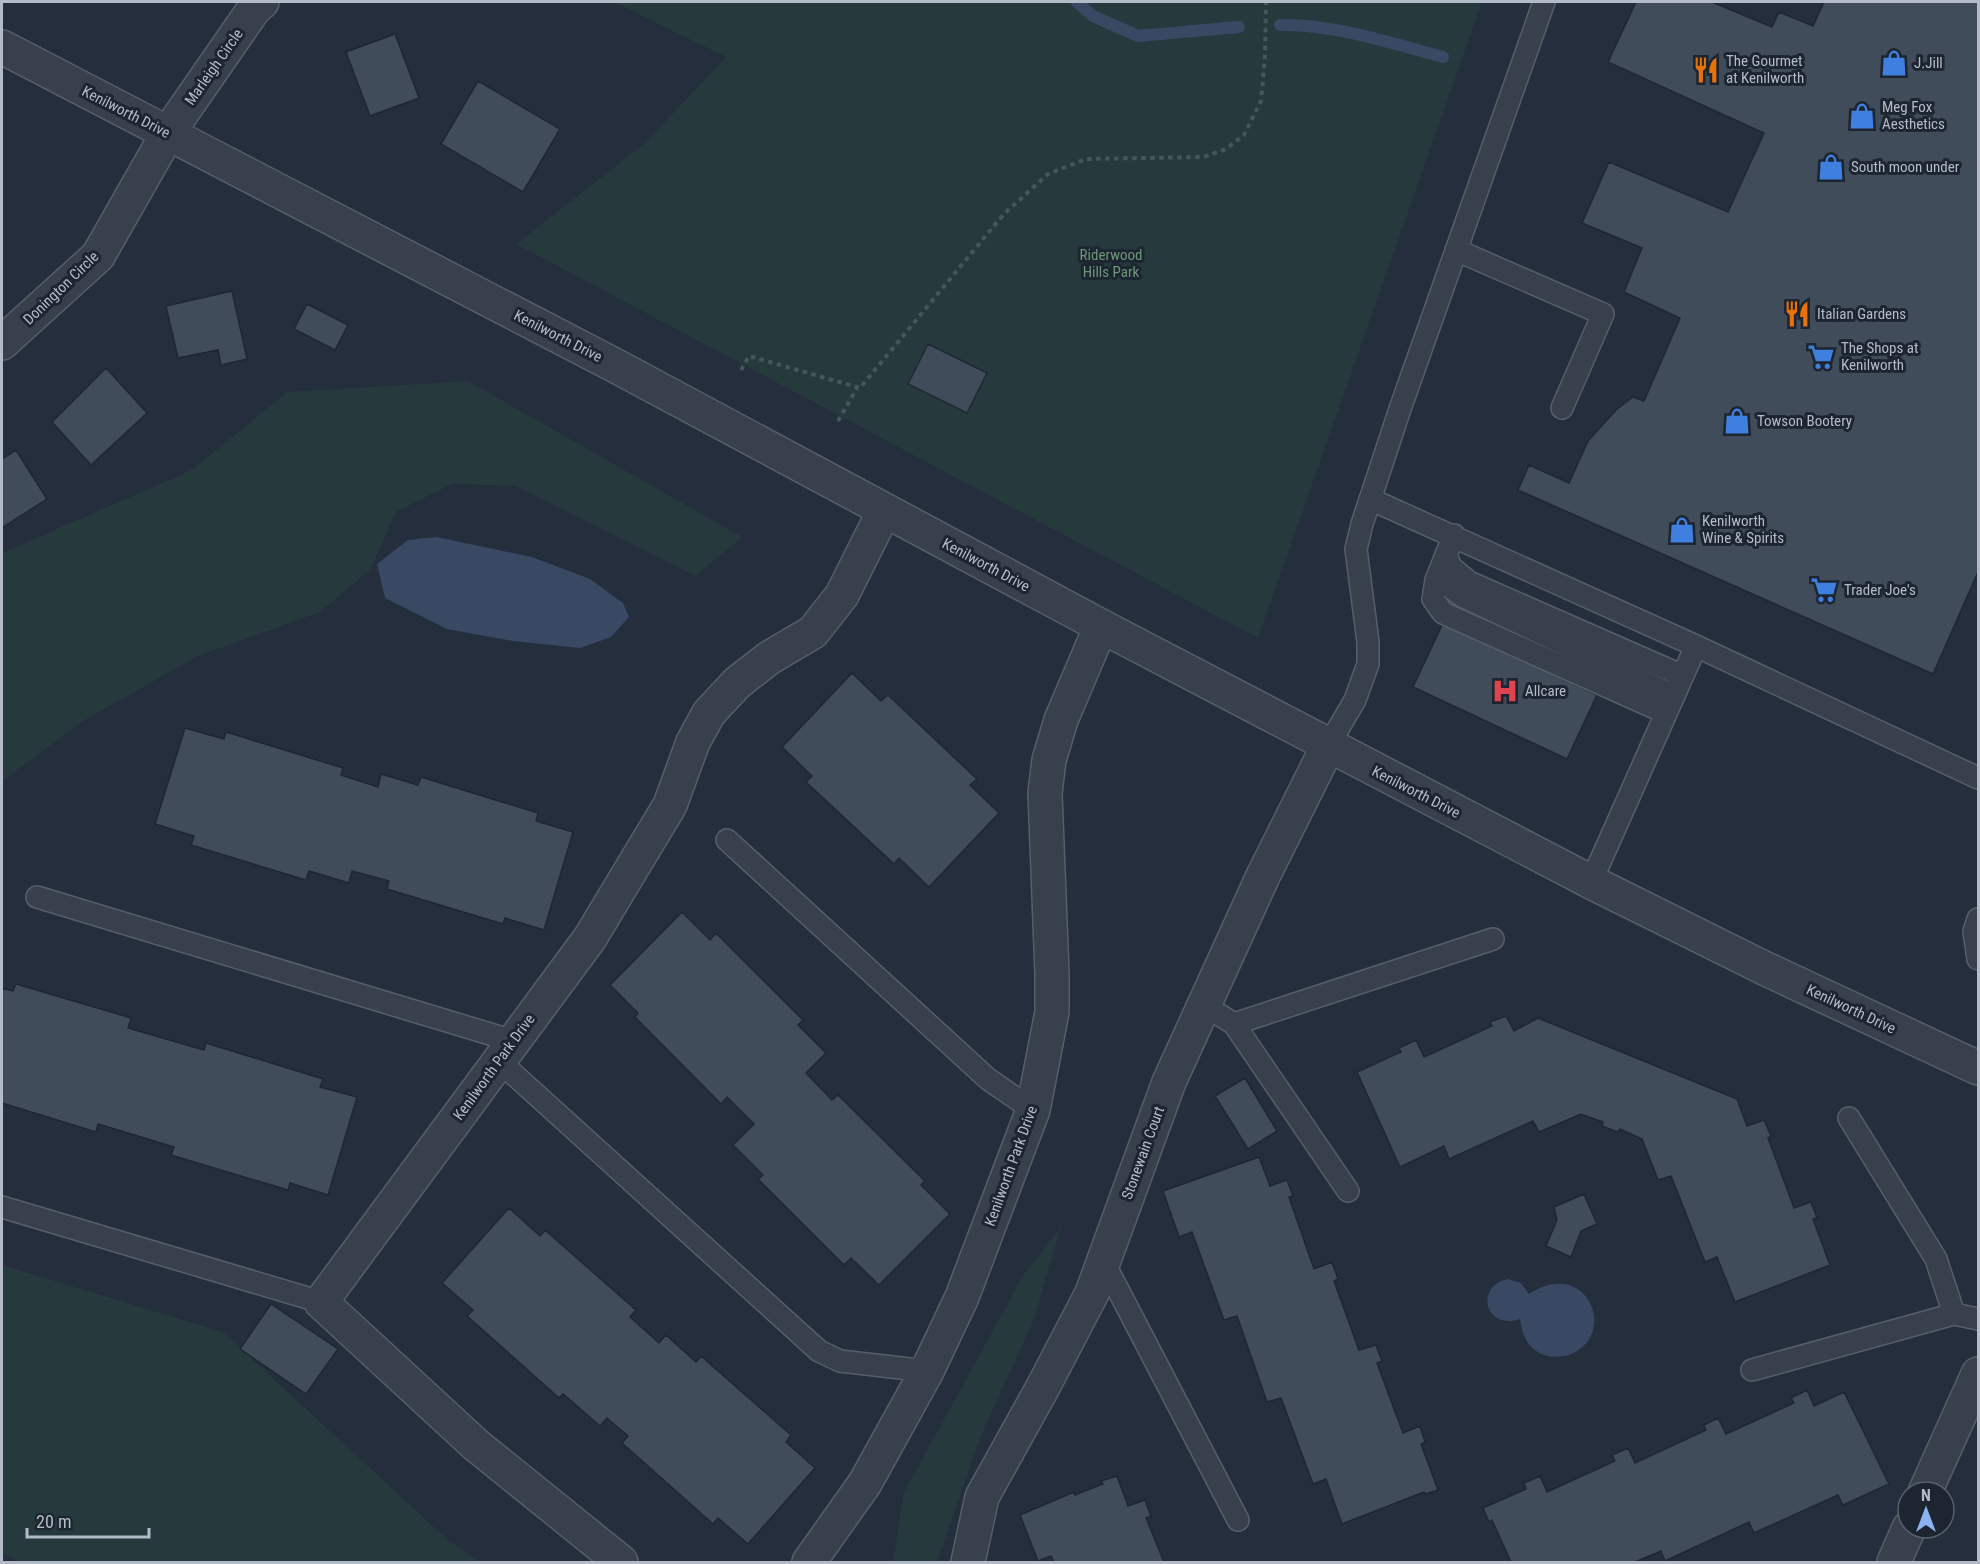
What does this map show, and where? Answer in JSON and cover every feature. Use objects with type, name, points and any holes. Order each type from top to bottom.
[{"type":"street","name":"Marleigh Circle","points":[[168,133],[254,9],[262,2]]},
{"type":"street","name":"Kenilworth Drive","points":[[2,47],[616,366],[1101,626],[1591,882],[1764,968],[1978,1068]]},
{"type":"street","name":"Donington Circle","points":[[2,343],[98,255],[168,133]]},
{"type":"street","name":"Kenilworth Park Drive","points":[[321,1302],[590,938],[670,805],[693,742],[709,713],[737,683],[769,658],[813,632],[842,595],[885,511]]},
{"type":"street","name":"Kenilworth Park Drive","points":[[809,1563],[865,1483],[927,1371],[962,1297],[1034,1110],[1052,1012],[1045,793],[1049,760],[1061,720],[1101,626]]},
{"type":"street","name":"Stonewain Court","points":[[968,1563],[982,1497],[1043,1388],[1092,1293],[1169,1082],[1263,876],[1328,746]]},
{"type":"street","points":[[321,1302],[476,1445],[621,1563]]},
{"type":"street","points":[[1930,1480],[1978,1374]]},
{"type":"street","points":[[1894,1563],[1904,1540]]},
{"type":"lane","points":[[1328,746],[1355,700],[1368,664],[1368,642],[1356,549],[1370,499],[1545,2]]},
{"type":"lane","points":[[1456,250],[1603,314],[1562,408]]},
{"type":"lane","points":[[1370,499],[1447,554],[1696,646],[1978,778]]},
{"type":"lane","points":[[1447,554],[1451,567],[1469,582],[1683,676]]},
{"type":"lane","points":[[1447,554],[1444,582],[1462,596],[1670,704]]},
{"type":"lane","points":[[1591,882],[1696,646]]},
{"type":"lane","points":[[727,840],[988,1079],[1034,1110]]},
{"type":"lane","points":[[37,897],[506,1051],[819,1351],[840,1361],[927,1371]]},
{"type":"lane","points":[[1978,919],[1974,931],[1978,958]]},
{"type":"lane","points":[[1234,1024],[1493,939]]},
{"type":"lane","points":[[1204,1005],[1234,1024],[1347,1191]]},
{"type":"lane","points":[[1849,1118],[1935,1259],[1954,1314]]},
{"type":"lane","points":[[2,1207],[321,1302]]},
{"type":"lane","points":[[1103,1261],[1238,1520]]},
{"type":"lane","points":[[1752,1370],[1954,1314],[1978,1319]]},
{"type":"path","points":[[838,421],[857,388],[860,388],[898,343],[1003,215],[1047,174],[1086,159],[1204,157],[1226,149],[1244,135],[1261,101],[1266,2]]},
{"type":"path","points":[[741,370],[749,356],[857,388]]},
{"type":"green space","name":"Riderwood Hills Park","points":[[614,2],[1482,2],[1258,638],[516,244],[644,144],[726,57]]},
{"type":"green space","points":[[468,381],[742,537],[695,576],[516,486],[452,484],[396,512],[370,570],[320,612],[198,656],[83,721],[2,781],[2,553],[192,470],[287,392]]},
{"type":"green space","points":[[1061,1227],[1033,1322],[982,1433],[937,1562],[893,1562],[904,1492],[1024,1274]]},
{"type":"green space","points":[[2,1265],[223,1332],[449,1541],[479,1562],[20,1562],[2,1553]]},
{"type":"water","points":[[436,537],[532,557],[590,579],[623,603],[629,617],[611,637],[580,648],[513,641],[447,629],[385,598],[377,564],[408,540]]},
{"type":"water","points":[[1508,1279],[1521,1283],[1529,1294],[1549,1285],[1567,1285],[1580,1291],[1590,1302],[1594,1316],[1593,1331],[1585,1344],[1571,1354],[1554,1357],[1534,1349],[1524,1336],[1520,1319],[1508,1321],[1499,1319],[1488,1306],[1491,1290],[1497,1283]]},
{"type":"building","name":"The Shops at Kenilworth","points":[[1636,2],[1712,2],[1772,27],[1779,12],[1813,26],[1824,2],[1978,2],[1978,572],[1933,674],[1518,490],[1529,465],[1569,483],[1588,441],[1616,410],[1633,397],[1644,401],[1680,318],[1624,292],[1642,248],[1582,223],[1609,162],[1728,212],[1764,133],[1608,62]]},
{"type":"building","points":[[395,34],[419,98],[370,116],[346,52]]},
{"type":"building","points":[[478,81],[560,129],[523,192],[441,144]]},
{"type":"building","points":[[232,291],[247,359],[221,365],[218,350],[178,358],[166,306]]},
{"type":"building","points":[[307,304],[348,325],[335,350],[294,329]]},
{"type":"building","points":[[928,344],[987,373],[967,413],[908,384]]},
{"type":"building","points":[[106,368],[147,413],[91,465],[52,422]]},
{"type":"building","points":[[16,450],[47,499],[2,528],[2,459]]},
{"type":"building","name":"Allcare","points":[[1443,623],[1597,695],[1567,759],[1413,687]]},
{"type":"building","points":[[852,673],[881,701],[888,695],[977,779],[970,785],[999,813],[929,887],[899,858],[894,864],[806,782],[812,776],[782,747]]},
{"type":"building","points":[[185,728],[224,739],[226,732],[343,768],[341,775],[378,787],[381,774],[418,785],[421,777],[538,813],[536,821],[573,832],[544,930],[505,918],[503,924],[387,889],[389,881],[352,871],[349,883],[309,871],[306,880],[191,845],[194,836],[155,824]]},
{"type":"building","points":[[682,912],[710,940],[716,933],[803,1020],[798,1025],[826,1053],[806,1073],[832,1100],[838,1095],[925,1181],[921,1185],[950,1214],[879,1285],[851,1258],[844,1265],[758,1179],[763,1175],[733,1145],[754,1124],[727,1097],[721,1104],[635,1017],[638,1013],[610,985]]},
{"type":"building","points":[[16,984],[131,1018],[128,1028],[204,1050],[206,1043],[323,1079],[320,1087],[357,1097],[328,1195],[290,1183],[288,1190],[171,1155],[174,1147],[98,1124],[96,1132],[2,1103],[2,988],[13,991]]},
{"type":"building","points":[[1506,1016],[1514,1031],[1538,1018],[1737,1099],[1747,1126],[1764,1120],[1771,1136],[1768,1138],[1794,1208],[1811,1202],[1817,1218],[1813,1219],[1830,1265],[1735,1302],[1717,1257],[1705,1262],[1671,1176],[1658,1180],[1642,1139],[1620,1129],[1618,1132],[1602,1126],[1603,1122],[1581,1114],[1539,1132],[1533,1121],[1449,1159],[1444,1146],[1400,1167],[1357,1072],[1401,1052],[1399,1048],[1416,1040],[1424,1057],[1492,1026],[1490,1022]]},
{"type":"building","points":[[1245,1078],[1277,1131],[1248,1149],[1215,1096]]},
{"type":"building","points":[[1259,1157],[1270,1186],[1287,1180],[1293,1196],[1289,1197],[1314,1269],[1332,1262],[1338,1279],[1334,1281],[1359,1350],[1376,1345],[1382,1361],[1377,1363],[1403,1433],[1420,1426],[1425,1442],[1421,1444],[1438,1490],[1425,1494],[1424,1492],[1342,1524],[1326,1479],[1313,1484],[1281,1398],[1267,1402],[1237,1316],[1224,1320],[1192,1232],[1179,1237],[1163,1191]]},
{"type":"building","points":[[1584,1194],[1597,1224],[1581,1231],[1571,1257],[1546,1246],[1557,1220],[1554,1207]]},
{"type":"building","points":[[509,1208],[540,1236],[545,1230],[636,1310],[630,1317],[659,1343],[666,1335],[696,1362],[701,1356],[791,1435],[786,1442],[815,1468],[748,1544],[718,1518],[713,1524],[622,1443],[628,1436],[607,1418],[600,1426],[563,1394],[559,1398],[467,1316],[473,1310],[442,1283]]},
{"type":"building","points":[[271,1304],[338,1349],[306,1394],[240,1349]]},
{"type":"building","points":[[1807,1390],[1814,1406],[1844,1392],[1889,1484],[1843,1505],[1838,1495],[1754,1533],[1749,1522],[1665,1561],[1661,1551],[1635,1562],[1511,1562],[1492,1520],[1489,1522],[1483,1508],[1526,1489],[1524,1483],[1540,1476],[1547,1492],[1615,1461],[1612,1455],[1628,1448],[1635,1463],[1706,1430],[1704,1425],[1718,1418],[1726,1434],[1794,1403],[1791,1398]]},
{"type":"building","points":[[1117,1476],[1128,1506],[1145,1500],[1151,1516],[1146,1518],[1164,1562],[1054,1562],[1051,1556],[1038,1561],[1020,1515],[1074,1492],[1075,1495],[1103,1484],[1101,1481]]},
{"type":"waterway","points":[[1077,2],[1093,16],[1138,36],[1239,27]]},
{"type":"waterway","points":[[1280,25],[1341,31],[1443,57]]},
{"type":"place","name":"J.Jill","points":[[1894,63]]},
{"type":"place","name":"The Gourmet at Kenilworth","points":[[1706,70]]},
{"type":"place","name":"Meg Fox Aesthetics","points":[[1862,116]]},
{"type":"place","name":"South moon under","points":[[1831,167]]},
{"type":"place","name":"Italian Gardens","points":[[1797,314]]},
{"type":"place","name":"The Shops at Kenilworth","points":[[1821,357]]},
{"type":"place","name":"Towson Bootery","points":[[1737,421]]},
{"type":"place","name":"Kenilworth Wine & Spirits","points":[[1682,530]]},
{"type":"place","name":"Trader Joe's","points":[[1824,590]]},
{"type":"place","name":"Allcare","points":[[1505,691]]}]
